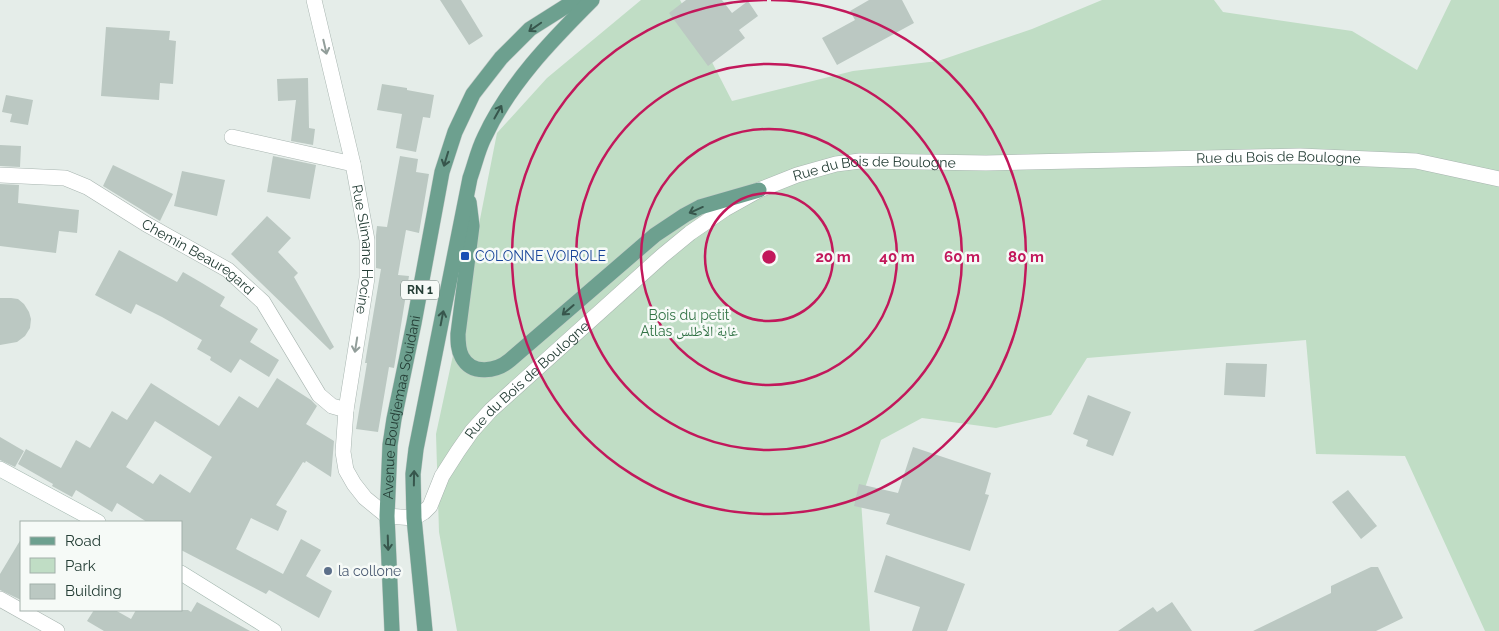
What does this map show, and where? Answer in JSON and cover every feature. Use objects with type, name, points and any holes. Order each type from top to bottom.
[{"type":"main road","name":"Avenue Boudjemaa Souidani","points":[[392,631],[387,516],[390,445],[442,172],[454,132],[473,94],[501,58],[530,29],[576,0]]},
{"type":"main road","name":"Avenue Boudjemaa Souidani","points":[[425,631],[414,518],[413,474],[416,449],[470,178],[484,138],[503,104],[543,49],[592,0]]},
{"type":"main road","points":[[468,189],[472,226],[458,334],[458,348],[462,358],[467,363],[474,368],[482,370],[504,365],[670,224],[700,208],[759,190]]},
{"type":"street","name":"Rue Slimane Hocine","points":[[314,0],[353,164],[367,240],[367,278],[346,410],[343,452],[346,470],[354,484],[365,498],[387,516]]},
{"type":"street","points":[[232,137],[353,164]]},
{"type":"street","name":"Rue du Bois de Boulogne","points":[[414,518],[430,506],[442,476],[472,431],[512,389],[662,256],[690,234],[724,209],[759,190],[797,175],[836,164],[860,161],[986,163],[1300,156],[1416,161],[1499,179]]},
{"type":"street","name":"Chemin Beauregard","points":[[0,175],[65,178],[87,187],[146,224],[228,270],[263,302],[319,395],[332,406],[346,410]]},
{"type":"street","points":[[0,469],[81,518],[94,521]]},
{"type":"street","points":[[387,516],[414,518]]},
{"type":"street","points":[[182,574],[274,631]]},
{"type":"street","points":[[0,599],[20,607]]},
{"type":"street","points":[[246,613],[286,631]]},
{"type":"street","points":[[37,614],[57,631]]},
{"type":"green space","name":"Bois du petit Atlas غابة الأطلس","points":[[641,0],[680,0],[732,101],[853,71],[938,61],[1032,29],[1102,0],[1214,0],[1223,12],[1352,31],[1417,70],[1451,0],[1499,0],[1499,631],[1485,631],[1405,456],[1316,454],[1306,340],[1087,358],[1051,415],[996,428],[922,418],[881,440],[861,500],[870,631],[457,631],[439,532],[436,434],[497,133],[547,78]]},
{"type":"building","points":[[440,0],[461,0],[483,36],[469,45]]},
{"type":"building","points":[[686,0],[722,0],[732,13],[748,1],[758,16],[739,30],[745,38],[708,66],[669,13]]},
{"type":"building","points":[[869,0],[902,0],[914,23],[837,65],[822,38],[855,20],[850,11]]},
{"type":"building","points":[[106,27],[170,31],[169,40],[176,41],[173,84],[160,83],[159,100],[101,96]]},
{"type":"building","points":[[308,78],[309,128],[315,129],[313,145],[291,141],[296,100],[278,101],[277,79]]},
{"type":"building","points":[[382,84],[434,95],[430,118],[423,117],[416,152],[396,148],[402,114],[377,110]]},
{"type":"building","points":[[6,95],[33,100],[28,125],[10,122],[12,114],[2,112]]},
{"type":"building","points":[[0,145],[21,146],[20,167],[0,166]]},
{"type":"building","points":[[273,156],[316,165],[310,199],[267,192]]},
{"type":"building","points":[[400,156],[418,159],[416,172],[429,174],[419,233],[406,230],[398,275],[409,276],[394,368],[389,367],[378,432],[356,429],[381,269],[376,268],[377,226],[387,227]]},
{"type":"building","points":[[113,165],[173,194],[160,221],[103,186]]},
{"type":"building","points":[[182,171],[225,180],[217,216],[174,206]]},
{"type":"building","points":[[0,184],[19,185],[18,203],[79,210],[77,233],[59,231],[56,253],[0,246]]},
{"type":"building","points":[[267,216],[291,238],[278,252],[298,273],[294,277],[334,347],[330,350],[231,254]]},
{"type":"building","points":[[119,250],[177,282],[183,272],[225,297],[220,306],[258,329],[250,342],[279,360],[269,377],[240,359],[231,373],[210,360],[211,357],[197,349],[202,340],[162,317],[136,304],[131,314],[95,295]]},
{"type":"building","points":[[0,298],[18,299],[29,312],[31,319],[30,328],[25,336],[17,342],[0,345]]},
{"type":"building","points":[[1226,363],[1267,364],[1265,397],[1224,395]]},
{"type":"building","points":[[277,378],[317,406],[306,424],[334,441],[331,477],[306,461],[305,463],[303,462],[276,505],[287,511],[278,531],[251,518],[236,549],[283,574],[301,539],[321,550],[306,576],[332,591],[319,618],[269,590],[266,594],[182,551],[182,521],[145,521],[117,503],[112,512],[76,490],[72,497],[18,464],[26,449],[61,468],[76,440],[90,448],[112,411],[127,420],[151,383],[219,426],[239,396],[258,408]],"holes":[[[155,421],[212,457],[190,493],[160,474],[153,484],[126,467]]]},
{"type":"building","points":[[1088,395],[1131,412],[1113,456],[1086,446],[1088,440],[1073,434]]},
{"type":"building","points":[[0,437],[24,451],[15,467],[0,460]]},
{"type":"building","points":[[913,447],[991,473],[985,494],[989,495],[970,551],[886,524],[890,514],[854,506],[859,484],[898,493]]},
{"type":"building","points":[[1348,490],[1377,526],[1361,539],[1332,502]]},
{"type":"building","points":[[20,541],[20,600],[0,590],[0,574]]},
{"type":"building","points":[[886,555],[965,584],[947,631],[912,631],[920,607],[874,592]]},
{"type":"building","points":[[1371,567],[1378,567],[1403,618],[1376,631],[1253,631],[1331,593],[1331,586]]},
{"type":"building","points":[[197,602],[250,631],[104,631],[87,621],[93,611],[117,611],[131,619],[135,611],[188,610],[191,612]]},
{"type":"building","points":[[1172,602],[1192,631],[1118,631],[1153,607],[1157,612]]},
{"type":"place","name":"COLONNE VOIROLE","points":[[465,256]]},
{"type":"place","name":"la collone","points":[[328,571]]}]
